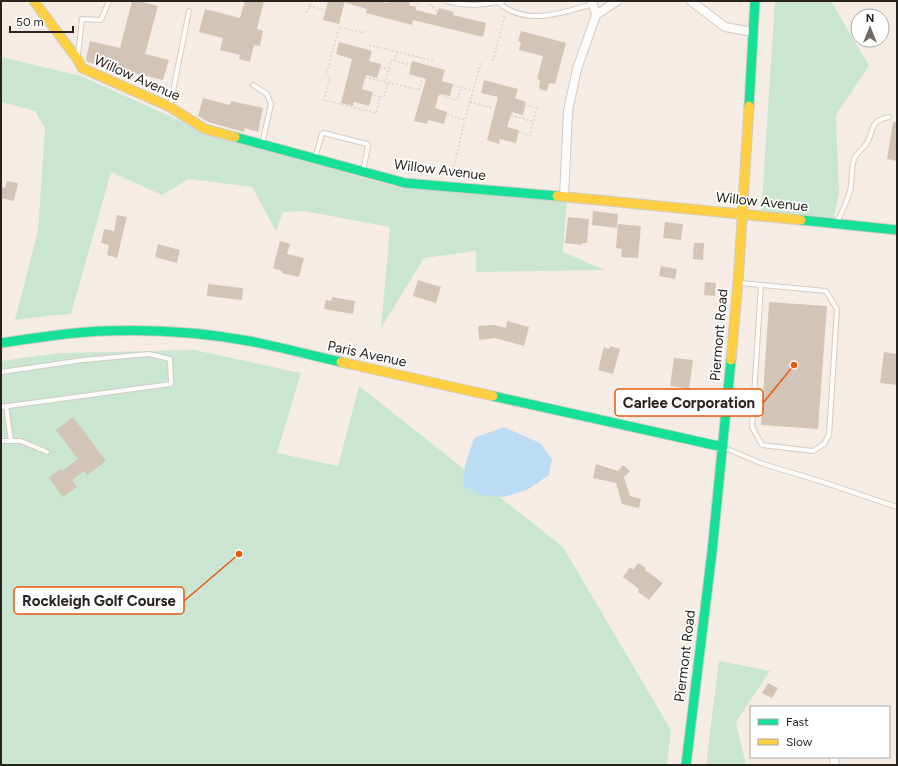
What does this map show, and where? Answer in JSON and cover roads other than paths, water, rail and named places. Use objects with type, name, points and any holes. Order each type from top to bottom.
[{"type":"street","name":"Willow Avenue","points":[[34,1],[78,60],[82,68],[170,107],[205,129],[405,183],[897,230]]},
{"type":"street","points":[[564,197],[568,111],[577,68],[596,15],[617,1]]},
{"type":"street","points":[[691,1],[697,4],[725,27],[753,32]]},
{"type":"street","name":"Piermont Road","points":[[686,765],[712,552],[738,283],[755,1]]},
{"type":"street","points":[[592,3],[596,15]]},
{"type":"street","name":"Paris Avenue","points":[[1,343],[82,332],[112,331],[157,331],[249,341],[723,447]]},
{"type":"lane","points":[[78,60],[82,19],[101,20],[109,1]]},
{"type":"lane","points":[[447,1],[464,5],[475,5],[500,1],[507,9],[521,14],[542,16],[553,16],[592,3]]},
{"type":"lane","points":[[170,107],[189,11]]},
{"type":"lane","points":[[253,85],[267,94],[271,104],[262,144]]},
{"type":"lane","points":[[836,224],[846,205],[855,157],[866,145],[875,124],[880,119],[889,117]]},
{"type":"lane","points":[[315,159],[322,134],[324,133],[367,144],[368,146],[362,171]]},
{"type":"lane","points":[[738,283],[761,285],[826,291],[837,308],[829,435],[824,444],[813,451],[762,445],[752,427],[761,285]]},
{"type":"lane","points":[[1,372],[82,360],[149,354],[170,359],[171,384],[3,406],[11,441]]},
{"type":"lane","points":[[1,441],[21,441],[47,452]]},
{"type":"lane","points":[[723,447],[763,464],[897,507]]},
{"type":"water","points":[[504,427],[540,443],[552,459],[549,475],[527,490],[504,497],[481,495],[463,486],[465,466],[474,438]]},
{"type":"place","name":"Carlee Corporation","points":[[794,365]]},
{"type":"place","name":"Rockleigh Golf Course","points":[[239,554]]}]
